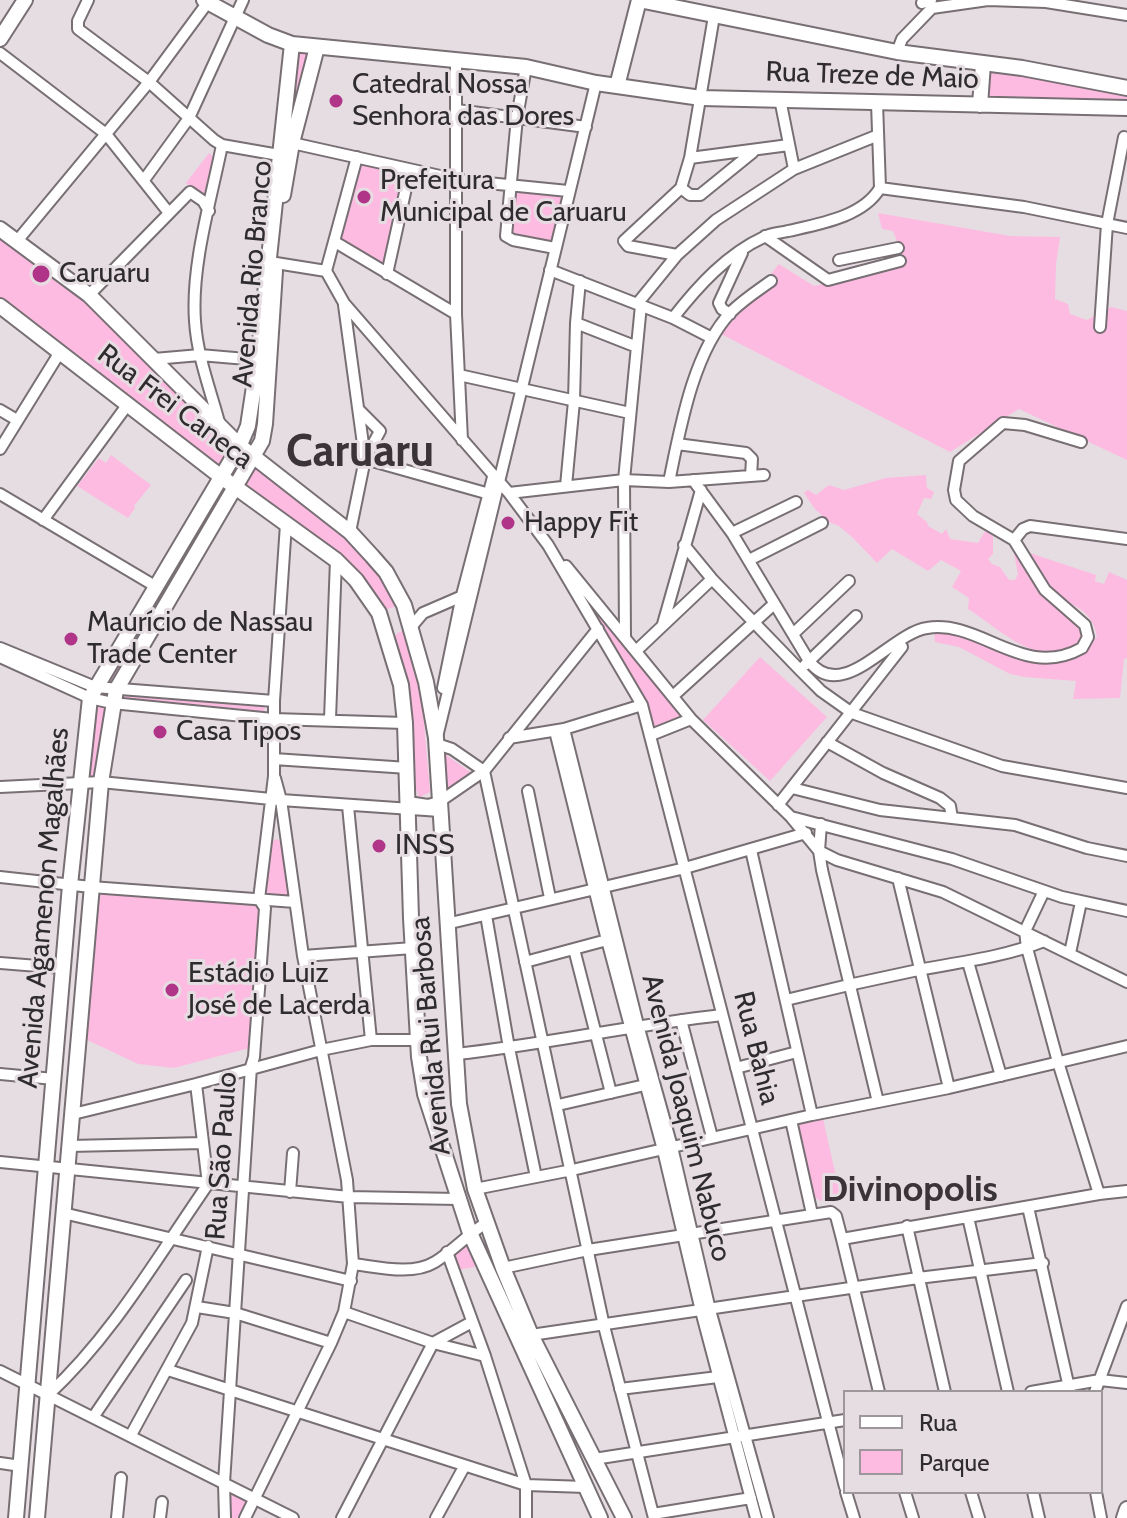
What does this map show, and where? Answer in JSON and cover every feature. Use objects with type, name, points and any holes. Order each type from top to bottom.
[{"type":"main road","points":[[0,39],[25,0]]},
{"type":"main road","points":[[617,86],[639,0],[897,52],[1089,79],[1127,88]]},
{"type":"main road","name":"Rua Treze de Maio","points":[[206,1],[236,19],[292,44],[526,67],[596,83],[701,98],[1126,107]]},
{"type":"main road","name":"Avenida Rio Branco","points":[[93,692],[240,446],[248,426],[292,44]]},
{"type":"main road","name":"Avenida Rio Branco","points":[[114,697],[262,441],[278,230],[292,143],[317,47]]},
{"type":"main road","points":[[980,105],[983,64]]},
{"type":"main road","name":"Avenida Rui Barbosa","points":[[0,229],[89,295],[240,446],[350,532],[386,572],[404,605],[412,626],[436,741],[459,1104],[475,1189],[531,1335],[624,1518]]},
{"type":"main road","name":"Rua Frei Caneca","points":[[0,306],[220,476],[336,560],[356,580]]},
{"type":"main road","name":"Avenida Rui Barbosa","points":[[356,580],[379,613],[401,685],[408,768],[417,1040],[425,1094],[470,1233],[600,1518]]},
{"type":"main road","points":[[379,613],[394,615],[404,605]]},
{"type":"main road","points":[[388,642],[397,630],[412,626]]},
{"type":"main road","name":"Avenida Agamenon Magalhães","points":[[16,1518],[79,781],[93,692]]},
{"type":"main road","name":"Avenida Agamenon Magalhães","points":[[37,1518],[91,887],[101,782],[114,697]]},
{"type":"main road","points":[[1122,1518],[1127,1509]]},
{"type":"street","points":[[88,0],[77,27],[149,82],[222,145],[279,155],[292,143],[458,180],[568,191]]},
{"type":"street","points":[[144,180],[189,118],[243,0]]},
{"type":"street","points":[[897,52],[902,39],[928,4],[988,0],[1076,3],[1127,15]]},
{"type":"street","points":[[17,241],[149,82],[206,1]]},
{"type":"street","points":[[677,255],[624,243],[681,188],[690,158],[714,16]]},
{"type":"street","points":[[0,53],[106,134],[169,213]]},
{"type":"street","points":[[456,60],[456,314],[462,440]]},
{"type":"street","points":[[526,67],[517,117],[507,238],[555,248]]},
{"type":"street","points":[[596,83],[521,390],[494,487],[436,741],[484,771],[604,1326],[654,1516],[751,1498]]},
{"type":"street","points":[[780,99],[794,169]]},
{"type":"street","points":[[673,318],[706,278],[765,236],[823,223],[872,201],[880,188],[877,103]]},
{"type":"street","points":[[457,110],[586,127]]},
{"type":"street","points":[[625,637],[624,480],[639,304],[677,255],[716,220],[794,169],[876,136]]},
{"type":"street","points":[[1100,327],[1107,224],[1124,137]]},
{"type":"street","points":[[220,427],[200,355],[195,302],[222,145]]},
{"type":"street","points":[[690,158],[789,145]]},
{"type":"street","points":[[681,188],[690,195],[700,195],[755,151]]},
{"type":"street","points":[[326,271],[340,245],[357,157]]},
{"type":"street","points":[[387,274],[410,170]]},
{"type":"street","points":[[880,188],[1024,207],[1127,228]]},
{"type":"street","points":[[89,295],[190,192],[203,201],[209,211]]},
{"type":"street","points":[[765,236],[828,280],[900,261]]},
{"type":"street","points":[[340,245],[456,314]]},
{"type":"street","points":[[839,260],[898,248]]},
{"type":"street","points":[[730,314],[719,303],[743,251]]},
{"type":"street","points":[[276,263],[326,271]]},
{"type":"street","points":[[550,270],[673,318],[712,338]]},
{"type":"street","points":[[326,271],[344,303],[462,440],[494,487]]},
{"type":"street","points":[[566,486],[580,281]]},
{"type":"street","points":[[669,482],[695,380],[712,338],[730,314],[771,281]]},
{"type":"street","points":[[344,303],[365,459]]},
{"type":"street","points":[[349,333],[363,323]]},
{"type":"street","points":[[576,323],[637,347]]},
{"type":"street","points":[[0,449],[60,352]]},
{"type":"street","points":[[154,359],[200,355],[258,360]]},
{"type":"street","points":[[459,375],[630,413]]},
{"type":"street","points":[[43,520],[128,404]]},
{"type":"street","points":[[0,410],[17,420]]},
{"type":"street","points":[[350,532],[365,459],[380,431],[359,410]]},
{"type":"street","points":[[693,480],[732,533],[809,661],[821,672],[838,676],[855,672],[923,628],[949,629],[1037,658],[1053,658],[1082,648],[1088,637],[1085,625],[1045,590],[1014,540],[973,516],[956,500],[954,490],[959,461],[1003,423],[1025,425],[1081,442]]},
{"type":"street","points":[[677,444],[750,455],[751,476]]},
{"type":"street","points":[[365,459],[509,493],[624,480],[669,482],[764,475]]},
{"type":"street","points":[[663,624],[701,490]]},
{"type":"street","points":[[509,493],[691,719],[791,817],[819,851],[837,860],[943,892],[1127,982]]},
{"type":"street","points":[[0,494],[155,586]]},
{"type":"street","points":[[732,533],[796,502]]},
{"type":"street","points":[[749,560],[822,523]]},
{"type":"street","points":[[245,1518],[331,1343],[344,1312],[353,1264],[349,1197],[303,956],[286,838],[275,800],[273,719],[286,524]]},
{"type":"street","points":[[1014,540],[1030,526],[1127,539]]},
{"type":"street","name":"Rua Bahia","points":[[548,545],[642,705],[843,1480]]},
{"type":"street","points":[[684,545],[754,624],[821,691],[852,713],[1002,766],[1127,788]]},
{"type":"street","points":[[330,719],[336,560]]},
{"type":"street","points":[[636,651],[712,579]]},
{"type":"street","points":[[793,634],[849,581]]},
{"type":"street","points":[[412,626],[423,613],[468,594]]},
{"type":"street","points":[[673,696],[774,604]]},
{"type":"street","points":[[404,605],[423,613]]},
{"type":"street","points":[[591,617],[595,609],[602,610]]},
{"type":"street","points":[[800,670],[856,616]]},
{"type":"street","points":[[0,787],[101,782],[348,806],[440,807],[484,771],[598,629]]},
{"type":"street","points":[[778,805],[852,713],[901,644]]},
{"type":"street","points":[[0,648],[93,692]]},
{"type":"street","points":[[2,662],[114,697],[273,719],[405,723]]},
{"type":"street","points":[[114,697],[274,701]]},
{"type":"street","points":[[509,738],[559,730],[642,705]]},
{"type":"street","points":[[651,735],[691,719]]},
{"type":"street","name":"Avenida Joaquim Nabuco","points":[[559,730],[645,1085],[667,1148]]},
{"type":"street","points":[[827,742],[883,773],[940,798],[950,806],[952,818]]},
{"type":"street","points":[[274,759],[408,768]]},
{"type":"street","points":[[792,788],[880,810],[1015,825],[1087,848],[1127,856]]},
{"type":"street","points":[[528,791],[550,898]]},
{"type":"street","name":"Rua São Paulo","points":[[225,1518],[224,1483],[243,1188],[265,908],[259,899],[266,839],[275,800]]},
{"type":"street","points":[[348,806],[371,1040]]},
{"type":"street","points":[[791,817],[952,859],[1081,902],[1127,911]]},
{"type":"street","points":[[821,824],[819,851],[878,1102]]},
{"type":"street","points":[[446,924],[685,868],[806,833]]},
{"type":"street","points":[[266,839],[274,836],[286,838]]},
{"type":"street","points":[[751,850],[812,1115]]},
{"type":"street","points":[[0,877],[295,902]]},
{"type":"street","points":[[898,878],[949,1088]]},
{"type":"street","name":"Avenida Joaquim Nabuco","points":[[598,887],[607,940],[667,1148],[686,1234],[740,1435],[756,1518]]},
{"type":"street","points":[[1044,891],[1025,931],[1027,948],[1099,1194]]},
{"type":"street","points":[[1070,953],[1081,902]]},
{"type":"street","points":[[486,915],[536,1177]]},
{"type":"street","points":[[525,962],[607,940]]},
{"type":"street","points":[[786,1000],[849,984],[968,962],[1044,941]]},
{"type":"street","points":[[303,956],[413,948]]},
{"type":"street","points":[[574,949],[611,1093]]},
{"type":"street","points":[[968,962],[1001,1076]]},
{"type":"street","points":[[0,963],[63,968]]},
{"type":"street","points":[[457,1054],[722,1015]]},
{"type":"street","points":[[681,1020],[712,1137]]},
{"type":"street","points":[[73,1114],[321,1050],[371,1040],[417,1040]]},
{"type":"street","points":[[475,1189],[949,1088],[1127,1046]]},
{"type":"street","points":[[736,1068],[797,1052]]},
{"type":"street","points":[[0,1074],[54,1076]]},
{"type":"street","points":[[48,1395],[85,1357],[154,1267],[208,1184],[196,1084]]},
{"type":"street","points":[[558,1105],[645,1085]]},
{"type":"street","points":[[791,1120],[812,1214]]},
{"type":"street","points":[[69,1146],[203,1143]]},
{"type":"street","points":[[290,1192],[293,1153]]},
{"type":"street","points":[[0,1162],[349,1197],[458,1199]]},
{"type":"street","points":[[842,1239],[1127,1191]]},
{"type":"street","points":[[1028,1207],[1070,1389],[1100,1380],[1127,1383]]},
{"type":"street","points":[[63,1213],[351,1281]]},
{"type":"street","points":[[503,1268],[588,1250],[834,1213],[879,1390]]},
{"type":"street","points":[[968,1217],[1008,1390]]},
{"type":"street","points":[[353,1264],[409,1269],[431,1264],[486,1223]]},
{"type":"street","points":[[907,1226],[945,1390]]},
{"type":"street","points":[[131,1435],[186,1337],[197,1307],[208,1246]]},
{"type":"street","points":[[447,1252],[485,1356],[526,1485],[526,1518]]},
{"type":"street","points":[[531,1335],[918,1278],[1043,1263]]},
{"type":"street","points":[[94,1416],[186,1280]]},
{"type":"street","points":[[1096,1390],[1127,1306]]},
{"type":"street","points":[[197,1307],[235,1313],[331,1343]]},
{"type":"street","name":"Avenida Joaquim Nabuco","points":[[706,1310],[718,1377],[768,1518]]},
{"type":"street","points":[[344,1312],[433,1343],[485,1356]]},
{"type":"street","points":[[342,1518],[433,1343],[472,1322]]},
{"type":"street","points":[[168,1370],[526,1485],[586,1487]]},
{"type":"street","points":[[0,1371],[293,1518]]},
{"type":"street","points":[[620,1389],[718,1377]]},
{"type":"street","points":[[594,1459],[843,1420]]},
{"type":"street","points":[[0,1463],[21,1466]]},
{"type":"street","points":[[436,1518],[464,1467]]},
{"type":"street","points":[[117,1518],[121,1478]]},
{"type":"street","name":"Rua Bahia","points":[[847,1494],[854,1518]]},
{"type":"street","points":[[906,1494],[913,1518]]},
{"type":"street","points":[[972,1494],[979,1518]]},
{"type":"street","points":[[1033,1494],[1039,1518]]},
{"type":"street","points":[[1096,1494],[1101,1518]]},
{"type":"street","points":[[160,1518],[162,1502]]},
{"type":"green space","points":[[294,52],[312,55],[291,139],[289,106]]},
{"type":"green space","points":[[981,65],[1127,89],[1127,105],[978,103]]},
{"type":"green space","points":[[209,153],[216,159],[208,201],[186,183]]},
{"type":"green space","points":[[358,162],[405,172],[385,271],[339,242]]},
{"type":"green space","points":[[517,187],[565,193],[553,245],[509,237]]},
{"type":"green space","points":[[878,213],[1010,236],[1060,237],[1055,299],[1068,304],[1070,314],[1087,320],[1111,307],[1127,311],[1127,460],[1019,409],[950,452],[721,334],[779,264],[814,286],[906,265],[893,231],[882,229]]},
{"type":"green space","points":[[0,230],[79,288],[237,445],[220,475],[0,305]]},
{"type":"green space","points":[[111,455],[151,485],[128,518],[77,486],[99,458],[106,463]]},
{"type":"green space","points":[[255,465],[326,517],[378,566],[397,600],[394,607],[388,609],[382,606],[240,486]]},
{"type":"green space","points":[[926,475],[927,488],[934,492],[931,499],[924,498],[917,514],[928,526],[942,534],[946,529],[950,539],[978,543],[987,528],[993,537],[993,554],[988,559],[1000,567],[1009,580],[1015,580],[1018,574],[1012,543],[1055,606],[1081,625],[1083,638],[1068,648],[1053,652],[1023,646],[968,609],[969,598],[952,587],[961,571],[941,560],[928,571],[892,549],[877,563],[853,538],[815,509],[804,493],[808,490],[816,495],[829,485],[844,490],[886,478]]},
{"type":"green space","points":[[221,483],[230,488],[113,687],[100,686]]},
{"type":"green space","points":[[1030,553],[1096,575],[1095,581],[1104,584],[1109,572],[1127,580],[1127,658],[1124,659],[1120,698],[1073,699],[1076,681],[1010,674],[959,647],[935,642],[934,631],[950,633],[1013,655],[1051,662],[1068,660],[1084,652],[1097,636],[1091,619],[1055,591]]},
{"type":"green space","points":[[571,579],[683,713],[681,717],[653,728]]},
{"type":"green space","points":[[406,629],[421,689],[430,792],[419,798],[396,640],[396,634]]},
{"type":"green space","points":[[760,657],[827,717],[770,781],[703,720]]},
{"type":"green space","points":[[118,692],[265,703],[264,714],[114,701]]},
{"type":"green space","points":[[94,701],[107,707],[97,778],[85,776]]},
{"type":"green space","points":[[442,752],[473,774],[448,791]]},
{"type":"green space","points":[[277,839],[285,845],[289,896],[261,893],[268,843]]},
{"type":"green space","name":"Estádio Luiz José de Lacerda","points":[[97,892],[261,905],[253,1047],[174,1068],[138,1064],[83,1038]]},
{"type":"green space","points":[[822,1114],[841,1199],[821,1201],[812,1196],[795,1125],[797,1119]]},
{"type":"green space","points":[[465,1237],[475,1267],[457,1270],[451,1254]]},
{"type":"green space","points":[[228,1489],[247,1501],[239,1518],[221,1518]]},
{"type":"place","name":"Catedral Nossa Senhora das Dores","points":[[336,101]]},
{"type":"place","name":"Prefeitura Municipal de Caruaru","points":[[364,197]]},
{"type":"place","name":"Caruaru","points":[[41,274]]},
{"type":"place","name":"Happy Fit","points":[[508,523]]},
{"type":"place","name":"Maurício de Nassau Trade Center","points":[[71,639]]},
{"type":"place","name":"Casa Tipos","points":[[160,732]]},
{"type":"place","name":"INSS","points":[[379,846]]},
{"type":"place","name":"Estádio Luiz José de Lacerda","points":[[172,990]]},
{"type":"district","name":"Caruaru","points":[[360,453]]},
{"type":"district","name":"Divinopolis","points":[[910,1190]]}]
